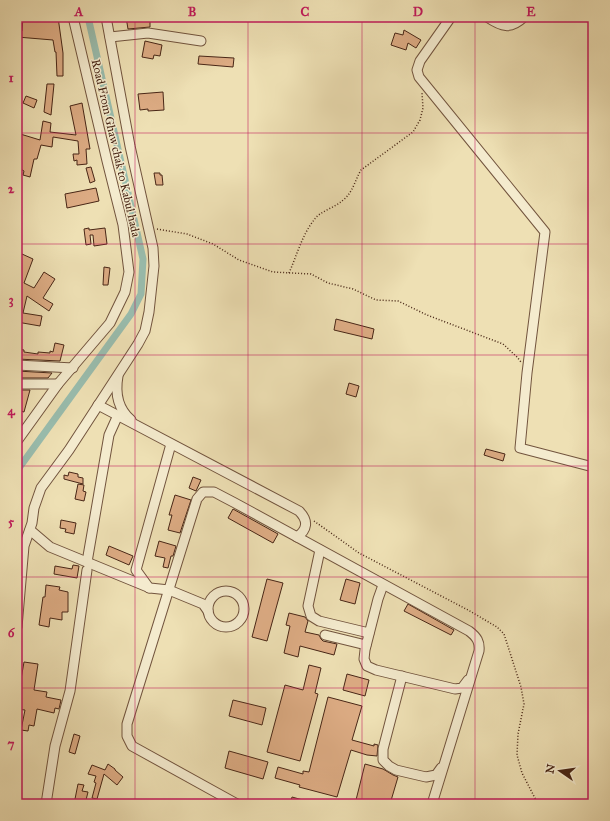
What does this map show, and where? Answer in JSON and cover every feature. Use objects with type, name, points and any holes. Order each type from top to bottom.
[{"type":"street","name":"Road From Ghaw chak to Kabul hada","points":[[18,438],[58,384],[110,323],[125,292],[129,272],[123,224],[73,17]]},
{"type":"street","points":[[17,627],[24,546],[30,530],[34,508],[41,488],[69,450],[119,374],[144,331],[149,312],[154,266],[153,248],[130,146],[106,17]]},
{"type":"street","points":[[451,17],[420,61],[417,70],[419,78],[545,232],[527,373],[520,448],[593,467]]},
{"type":"street","points":[[487,17],[497,24],[507,26],[517,24],[524,17]]},
{"type":"street","points":[[110,37],[148,34],[200,41]]},
{"type":"street","points":[[17,365],[73,368]]},
{"type":"street","points":[[119,374],[117,381],[118,404],[126,416],[140,427]]},
{"type":"street","points":[[17,384],[58,384]]},
{"type":"street","points":[[98,405],[299,511],[304,516],[306,525],[304,532],[297,537]]},
{"type":"street","points":[[46,804],[55,746],[70,691],[87,566],[109,435],[118,415]]},
{"type":"street","points":[[150,588],[136,570],[171,444]]},
{"type":"street","points":[[237,804],[132,746],[126,736],[128,724],[197,500],[203,492],[214,492],[476,636],[480,644],[479,651],[433,801]]},
{"type":"street","points":[[30,530],[50,546],[87,566],[150,588],[169,590],[206,608],[210,618],[221,626],[228,627],[234,625],[240,620],[243,614],[241,600],[237,595],[231,592],[217,594],[212,598],[206,608]]},
{"type":"street","points":[[320,550],[308,606],[311,616],[319,621],[369,633]]},
{"type":"street","points":[[383,585],[366,646],[364,659],[367,666],[376,670],[455,689],[462,688],[472,676]]},
{"type":"street","points":[[350,641],[351,628]]},
{"type":"street","points":[[325,635],[366,646]]},
{"type":"street","points":[[402,676],[384,744],[383,760],[396,770],[426,777],[436,775],[445,762]]},
{"type":"street","points":[[455,689],[464,701]]},
{"type":"street","points":[[426,777],[433,790],[433,801]]},
{"type":"path","points":[[289,273],[305,235],[315,218],[342,201],[352,190],[356,178],[361,170],[412,132],[420,120],[423,108],[421,91]]},
{"type":"path","points":[[148,226],[161,231],[187,234],[213,244],[239,260],[272,272],[311,274],[328,282],[354,289],[376,300],[398,301],[427,315],[503,344],[517,357],[527,373]]},
{"type":"path","points":[[305,520],[310,519],[359,553],[468,610],[497,627],[504,634],[521,687],[524,704],[518,734],[517,755],[522,773],[538,804]]},
{"type":"building","points":[[23,17],[58,17],[63,53],[63,76],[57,76],[56,52],[53,40],[17,37],[17,30],[22,31]]},
{"type":"building","points":[[126,17],[140,17],[140,21],[150,20],[150,27],[128,29]]},
{"type":"building","points":[[404,30],[421,40],[416,48],[408,43],[406,50],[391,45],[395,33],[403,35]]},
{"type":"building","points":[[145,41],[162,45],[160,56],[154,55],[153,59],[142,57]]},
{"type":"building","points":[[199,56],[234,58],[233,67],[198,64]]},
{"type":"building","points":[[47,84],[54,84],[51,115],[44,112]]},
{"type":"building","points":[[163,92],[164,110],[140,110],[138,94]]},
{"type":"building","points":[[26,96],[37,100],[34,108],[23,103]]},
{"type":"building","points":[[82,103],[90,149],[86,149],[87,164],[77,165],[77,160],[74,161],[73,154],[79,154],[78,141],[53,137],[52,147],[41,145],[37,159],[34,159],[30,177],[23,175],[24,171],[17,167],[17,133],[40,140],[43,121],[51,123],[50,132],[76,135],[70,106]]},
{"type":"building","points":[[91,167],[95,181],[90,183],[86,168]]},
{"type":"building","points":[[154,173],[160,173],[160,175],[162,175],[163,185],[156,185]]},
{"type":"building","points":[[96,188],[99,201],[67,208],[65,194]]},
{"type":"building","points":[[89,228],[89,230],[105,228],[107,244],[94,246],[93,235],[90,235],[91,244],[86,245],[84,229]]},
{"type":"building","points":[[22,254],[33,259],[24,283],[34,288],[44,272],[55,279],[43,298],[53,304],[49,311],[27,296],[23,313],[42,316],[40,326],[17,322],[17,265]]},
{"type":"building","points":[[104,267],[110,268],[108,285],[103,285]]},
{"type":"building","points":[[336,319],[374,329],[372,339],[334,330]]},
{"type":"building","points":[[55,343],[64,345],[60,361],[17,359],[17,349],[24,350],[24,352],[38,354],[38,352],[50,353],[50,351],[53,352]]},
{"type":"building","points":[[17,371],[52,373],[48,378],[17,378]]},
{"type":"building","points":[[349,383],[359,386],[356,397],[346,394]]},
{"type":"building","points":[[18,390],[30,390],[24,412],[17,410],[19,399],[17,399]]},
{"type":"building","points":[[486,449],[505,454],[503,461],[484,455]]},
{"type":"building","points":[[69,472],[78,474],[78,477],[83,478],[83,484],[64,479],[64,475],[68,476]]},
{"type":"building","points":[[193,477],[201,480],[196,491],[189,488]]},
{"type":"building","points":[[78,484],[84,485],[83,491],[86,492],[84,501],[75,499]]},
{"type":"building","points":[[175,495],[191,500],[180,533],[168,530],[172,515],[169,515]]},
{"type":"building","points":[[233,509],[278,534],[273,543],[228,518]]},
{"type":"building","points":[[61,520],[76,523],[74,534],[65,532],[66,529],[60,528]]},
{"type":"building","points":[[159,541],[176,546],[173,556],[171,556],[168,568],[163,567],[165,558],[155,556]]},
{"type":"building","points":[[109,546],[133,556],[129,565],[106,555]]},
{"type":"building","points":[[73,565],[79,566],[77,578],[54,574],[55,566],[72,569]]},
{"type":"building","points":[[267,579],[283,583],[267,641],[252,637]]},
{"type":"building","points":[[346,579],[360,583],[355,604],[340,600]]},
{"type":"building","points":[[46,585],[60,587],[59,590],[68,592],[68,612],[62,612],[62,620],[50,618],[49,627],[39,625]]},
{"type":"building","points":[[408,604],[454,630],[451,635],[404,611]]},
{"type":"building","points":[[289,613],[305,617],[308,621],[305,632],[319,635],[323,641],[337,644],[334,655],[300,646],[298,657],[284,653],[290,626],[286,625]]},
{"type":"building","points":[[24,662],[38,664],[34,690],[47,692],[46,697],[61,700],[59,709],[55,708],[54,713],[37,709],[34,726],[29,725],[28,731],[21,730],[25,710],[17,709]]},
{"type":"building","points":[[309,665],[321,668],[315,693],[318,694],[300,761],[267,752],[285,685],[303,690]]},
{"type":"building","points":[[347,674],[369,680],[365,696],[343,690]]},
{"type":"building","points":[[328,697],[362,706],[352,740],[374,746],[374,744],[378,745],[377,756],[367,755],[351,750],[337,797],[299,787],[300,785],[275,778],[278,767],[303,774],[303,771],[309,772]]},
{"type":"building","points":[[233,700],[266,708],[262,725],[229,716]]},
{"type":"building","points":[[74,734],[80,736],[75,754],[69,752]]},
{"type":"building","points":[[229,751],[268,762],[263,779],[225,768]]},
{"type":"building","points":[[108,764],[123,777],[117,785],[104,774],[97,799],[92,798],[96,783],[94,782],[96,776],[88,774],[92,765],[105,770]]},
{"type":"building","points":[[365,764],[383,769],[398,777],[390,804],[355,804]]},
{"type":"building","points":[[78,784],[84,785],[82,791],[88,792],[85,804],[74,804]]},
{"type":"building","points":[[292,797],[310,802],[310,804],[290,804]]},
{"type":"waterway","points":[[17,473],[19,468],[131,314],[141,294],[143,259],[88,17]]}]
